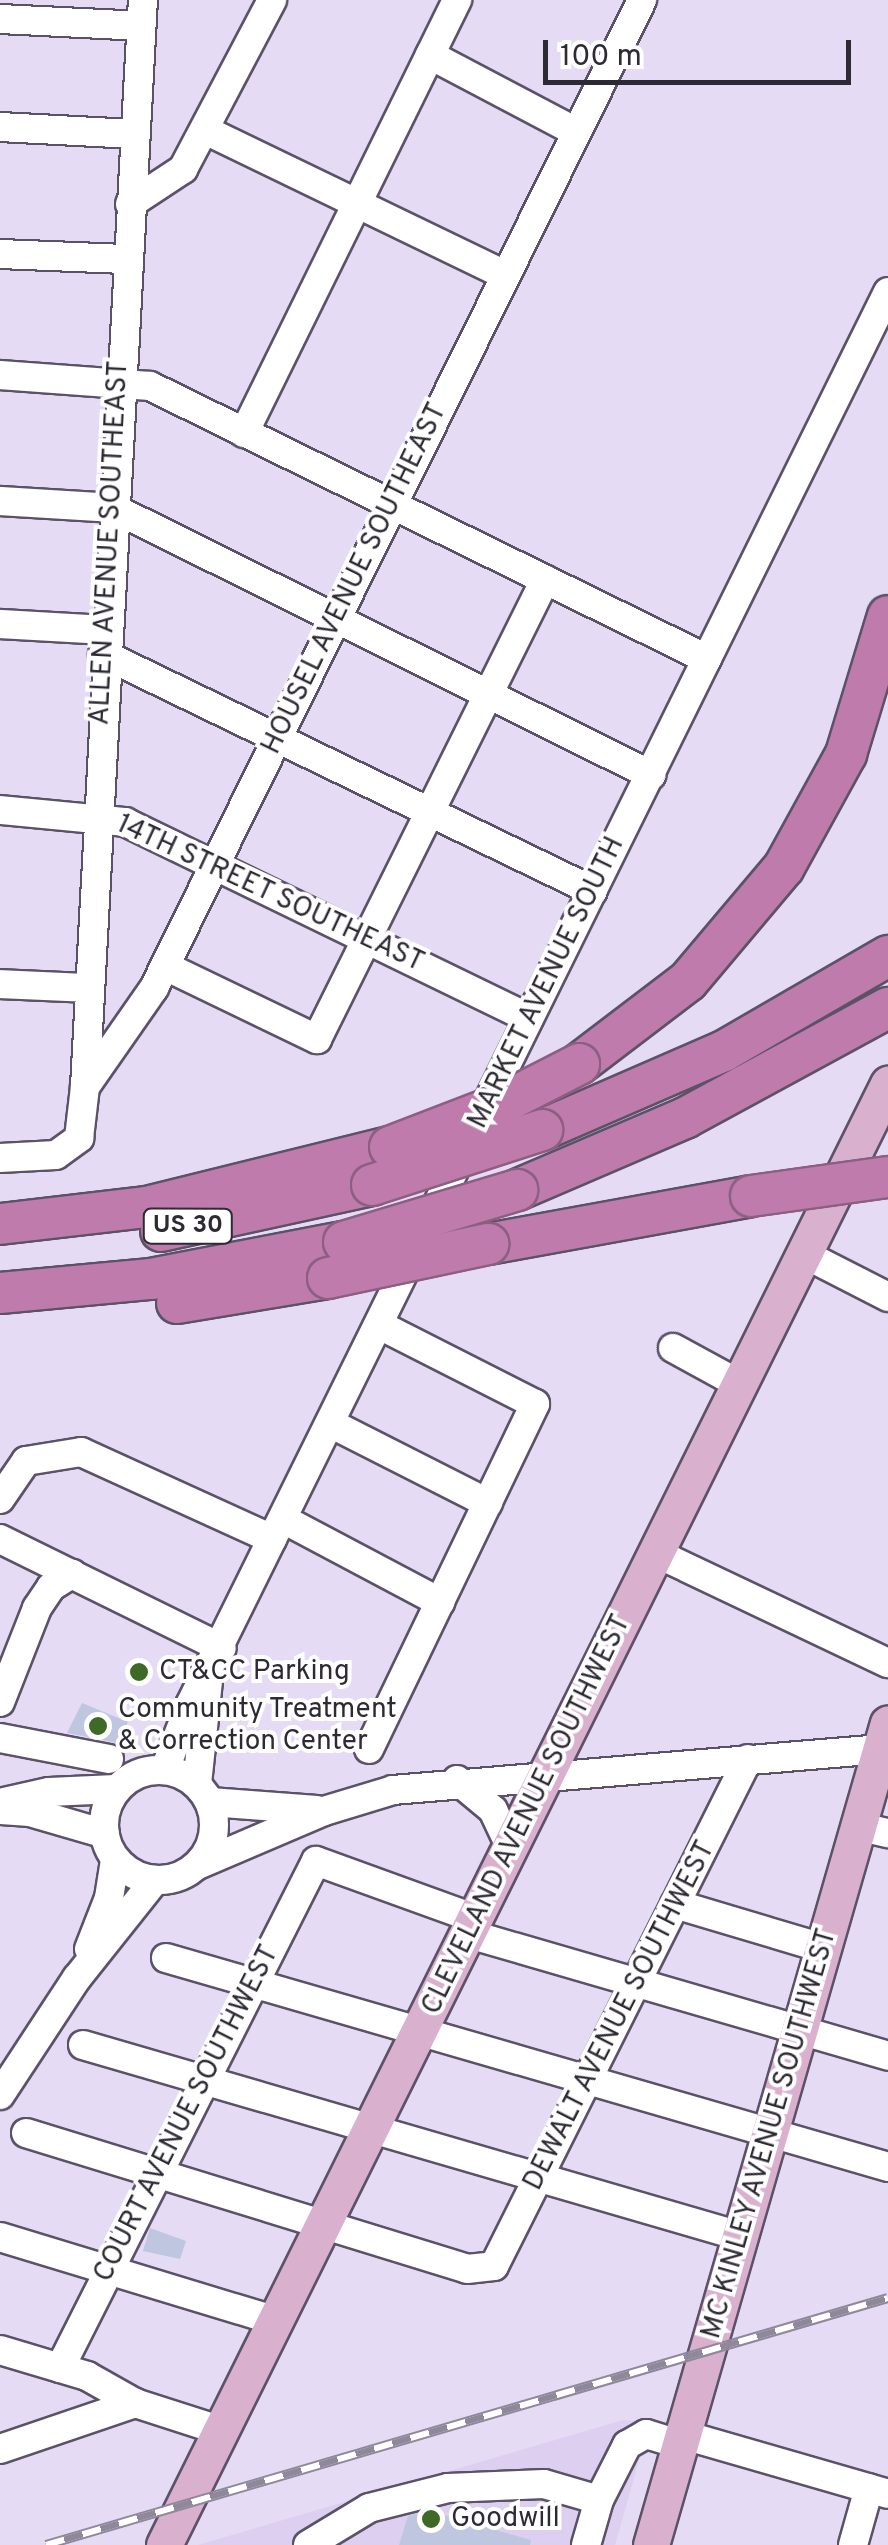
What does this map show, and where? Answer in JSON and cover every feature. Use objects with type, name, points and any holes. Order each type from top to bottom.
[{"type":"highway","points":[[0,1224],[147,1207],[390,1147],[499,1106],[579,1064],[688,981],[755,908],[816,816],[861,716],[888,616]]},
{"type":"highway","points":[[795,1002],[888,926]]},
{"type":"highway","points":[[795,1002],[888,956]]},
{"type":"highway","name":"US 30","points":[[0,1248],[165,1230],[372,1185],[588,1112],[795,1002]]},
{"type":"highway","name":"US 30","points":[[0,1293],[336,1260],[686,1118],[803,1058],[888,1008]]},
{"type":"highway","points":[[0,1302],[72,1315],[336,1260],[488,1244],[751,1196],[888,1177]]},
{"type":"main road","name":"CLEVELAND AVENUE SOUTHWEST","points":[[164,2545],[888,1084]]},
{"type":"main road","name":"MC KINLEY AVENUE SOUTHWEST","points":[[654,2544],[823,1948],[873,1830],[886,1740]]},
{"type":"street","points":[[130,204],[176,177],[205,130],[272,0]]},
{"type":"street","points":[[244,433],[457,0]]},
{"type":"street","name":"HOUSEL AVENUE SOUTHEAST","points":[[84,1087],[130,1030],[165,966],[642,0]]},
{"type":"street","points":[[0,20],[142,13]]},
{"type":"street","name":"ALLEN AVENUE SOUTHEAST","points":[[84,1087],[94,815],[142,13]]},
{"type":"street","points":[[430,55],[576,132]]},
{"type":"street","points":[[0,126],[135,134]]},
{"type":"street","points":[[205,130],[505,275]]},
{"type":"street","points":[[0,254],[127,259]]},
{"type":"street","name":"MARKET AVENUE SOUTH","points":[[164,1769],[278,1529],[888,292]]},
{"type":"street","points":[[0,375],[150,386],[707,659]]},
{"type":"street","points":[[0,501],[113,508],[650,775]]},
{"type":"street","points":[[165,966],[316,1039],[545,580]]},
{"type":"street","points":[[0,624],[104,642],[277,737],[592,891]]},
{"type":"street","name":"14TH STREET SOUTHEAST","points":[[0,810],[94,815],[136,826],[530,1018]]},
{"type":"street","points":[[0,984],[88,988]]},
{"type":"street","points":[[0,1158],[67,1151],[82,1132],[84,1087]]},
{"type":"street","points":[[806,1255],[888,1297]]},
{"type":"street","points":[[368,1749],[535,1404],[378,1325]]},
{"type":"street","points":[[673,1348],[739,1384]]},
{"type":"street","points":[[330,1423],[488,1504]]},
{"type":"street","points":[[0,1499],[26,1461],[81,1452],[278,1529],[440,1602]]},
{"type":"street","points":[[0,1539],[222,1648]]},
{"type":"street","points":[[656,1553],[888,1663]]},
{"type":"street","points":[[0,1702],[37,1608],[51,1586],[72,1574]]},
{"type":"street","name":"MARKET AVENUE SOUTH","points":[[204,1793],[209,1674]]},
{"type":"street","points":[[0,1738],[109,1758]]},
{"type":"street","points":[[0,2095],[77,1978],[155,1880],[324,1810],[457,1780],[748,1760],[886,1740]]},
{"type":"street","name":"DEWALT AVENUE SOUTHWEST","points":[[324,2225],[467,2269],[488,2269],[500,2259],[748,1760]]},
{"type":"street","points":[[77,1978],[109,1898],[106,1806],[130,1777],[164,1769],[204,1793],[324,1810]]},
{"type":"street","points":[[457,1780],[494,1810],[511,1848]]},
{"type":"street","points":[[0,1807],[49,1792],[116,1790]]},
{"type":"street","points":[[198,1865],[214,1833],[204,1793]]},
{"type":"street","points":[[0,1807],[30,1812],[110,1847],[155,1880]]},
{"type":"street","name":"COURT AVENUE SOUTHWEST","points":[[60,2368],[316,1861],[473,1926]]},
{"type":"street","points":[[675,1904],[823,1948]]},
{"type":"street","points":[[473,1926],[635,1983],[888,2056]]},
{"type":"street","points":[[166,1958],[888,2168]]},
{"type":"street","points":[[83,2045],[740,2236]]},
{"type":"street","points":[[26,2133],[324,2225]]},
{"type":"street","points":[[0,2237],[276,2321]]},
{"type":"street","points":[[0,2350],[118,2388],[135,2403],[222,2431]]},
{"type":"street","points":[[0,2448],[135,2403]]},
{"type":"street","points":[[586,2545],[599,2500],[627,2445],[646,2434],[879,2491],[853,2545]]},
{"type":"street","points":[[308,2545],[368,2508],[448,2488],[544,2484],[599,2500]]},
{"type":"shaded area","points":[[623,2420],[650,2422],[615,2545],[198,2545]]},
{"type":"building","name":"Community Treatment & Correction Center","points":[[82,1703],[128,1722],[124,1730],[135,1733],[125,1752],[113,1742],[67,1733]]},
{"type":"building","points":[[150,2228],[186,2241],[180,2259],[143,2251]]},
{"type":"building","name":"Goodwill","points":[[429,2511],[531,2540],[530,2545],[399,2545],[408,2516]]},
{"type":"railway","points":[[46,2545],[888,2298]]},
{"type":"place","name":"CT&CC Parking","points":[[139,1672]]},
{"type":"place","name":"Community Treatment & Correction Center","points":[[98,1726]]},
{"type":"place","name":"Goodwill","points":[[431,2519]]}]
